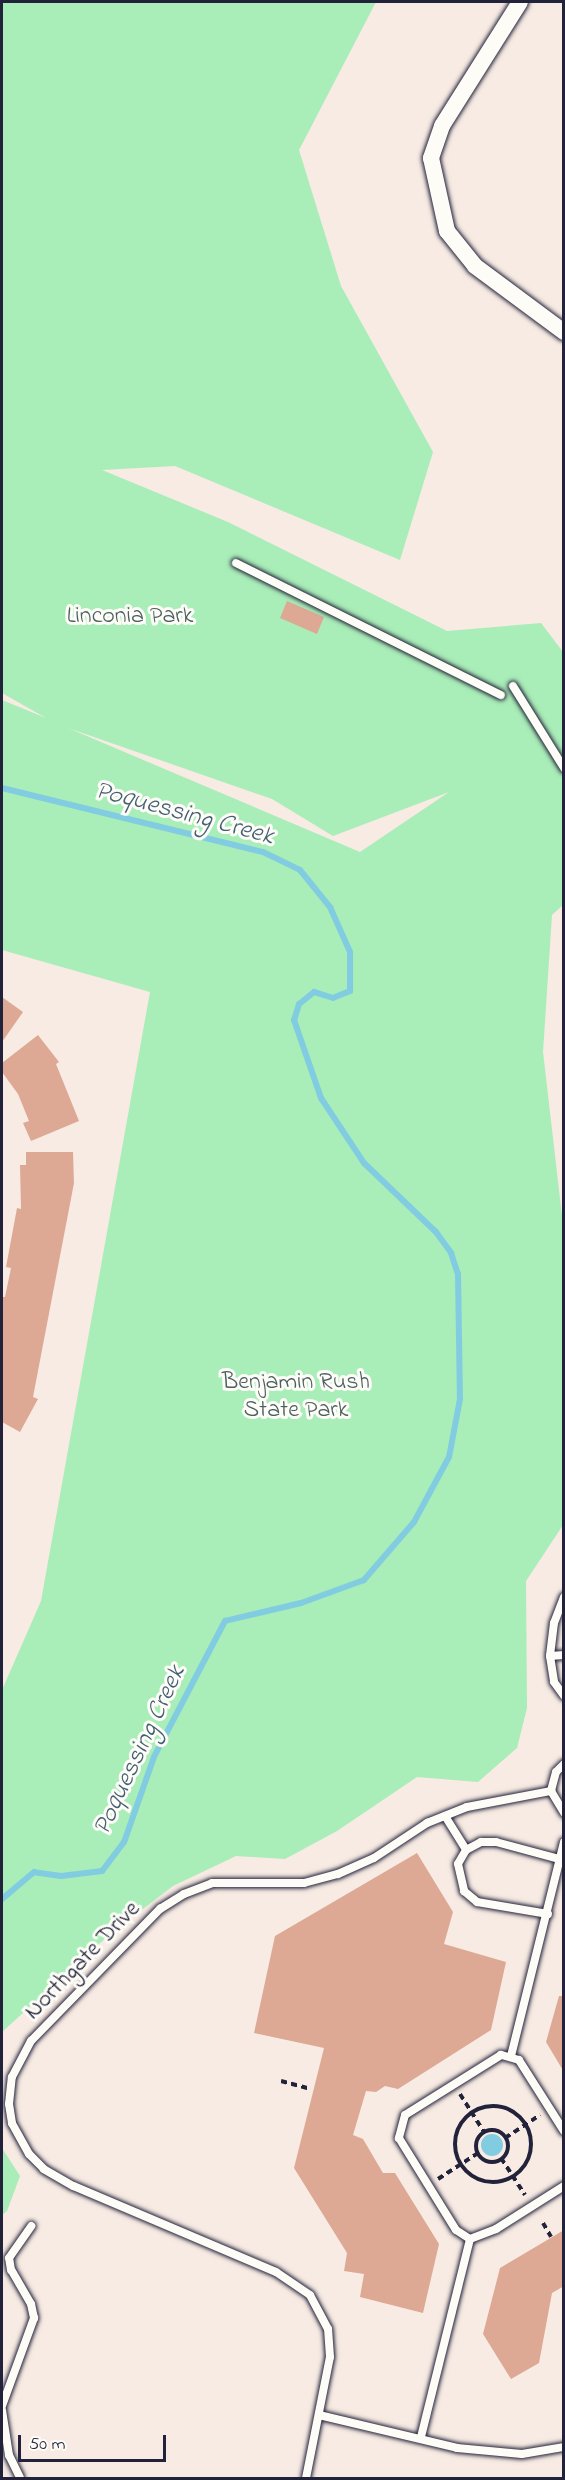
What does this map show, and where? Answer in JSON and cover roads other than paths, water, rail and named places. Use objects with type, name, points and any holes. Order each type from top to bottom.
[{"type":"street","points":[[520,2],[442,126],[431,158],[447,231],[475,266],[564,332]]},
{"type":"lane","points":[[236,563],[501,695]]},
{"type":"lane","points":[[513,686],[564,768]]},
{"type":"lane","points":[[564,1597],[554,1623],[550,1656],[554,1682],[564,1696]]},
{"type":"lane","points":[[550,1656],[564,1655]]},
{"type":"lane","points":[[564,1764],[556,1772],[550,1791],[564,1813]]},
{"type":"lane","name":"Northgate Drive","points":[[306,2478],[319,2415],[330,2341],[321,2309],[310,2295],[276,2272],[73,2186],[44,2169],[28,2154],[12,2123],[9,2104],[12,2077],[32,2041],[168,1903],[212,1883],[304,1883],[338,1874],[445,1816],[491,1800],[550,1791]]},
{"type":"lane","points":[[445,1816],[466,1851]]},
{"type":"lane","points":[[548,1914],[477,1902],[464,1891],[459,1878],[458,1864],[466,1851],[480,1842],[496,1842],[560,1859]]},
{"type":"lane","points":[[511,2056],[564,1842]]},
{"type":"lane","points":[[470,2239],[456,2230],[403,2148],[400,2126],[405,2115],[501,2055],[511,2056],[519,2060],[564,2131]]},
{"type":"lane","points":[[470,2239],[496,2229],[564,2186]]},
{"type":"lane","points":[[20,2478],[7,2448],[2,2408],[34,2318],[31,2304],[10,2270],[9,2258],[31,2226]]},
{"type":"lane","points":[[421,2437],[470,2239]]},
{"type":"lane","points":[[319,2415],[421,2437],[457,2448],[501,2454],[536,2453],[564,2447]]},
{"type":"water","points":[[492,2134],[500,2137],[503,2145],[500,2153],[492,2156],[484,2153],[481,2145],[484,2137]]},
{"type":"waterway","name":"Poquessing Creek","points":[[2,788],[263,852],[300,870],[330,907],[350,952],[350,991],[333,998],[314,992],[299,1004],[294,1020],[321,1098],[364,1163],[436,1232],[451,1253],[458,1274],[460,1399],[449,1457],[414,1522],[364,1580],[301,1603],[225,1621],[154,1757],[124,1842],[102,1871],[61,1876],[34,1872],[2,1899]]},
{"type":"park label","name":"Linconia Park","points":[[130,617]]},
{"type":"park label","name":"Benjamin Rush State Park","points":[[296,1397]]}]
